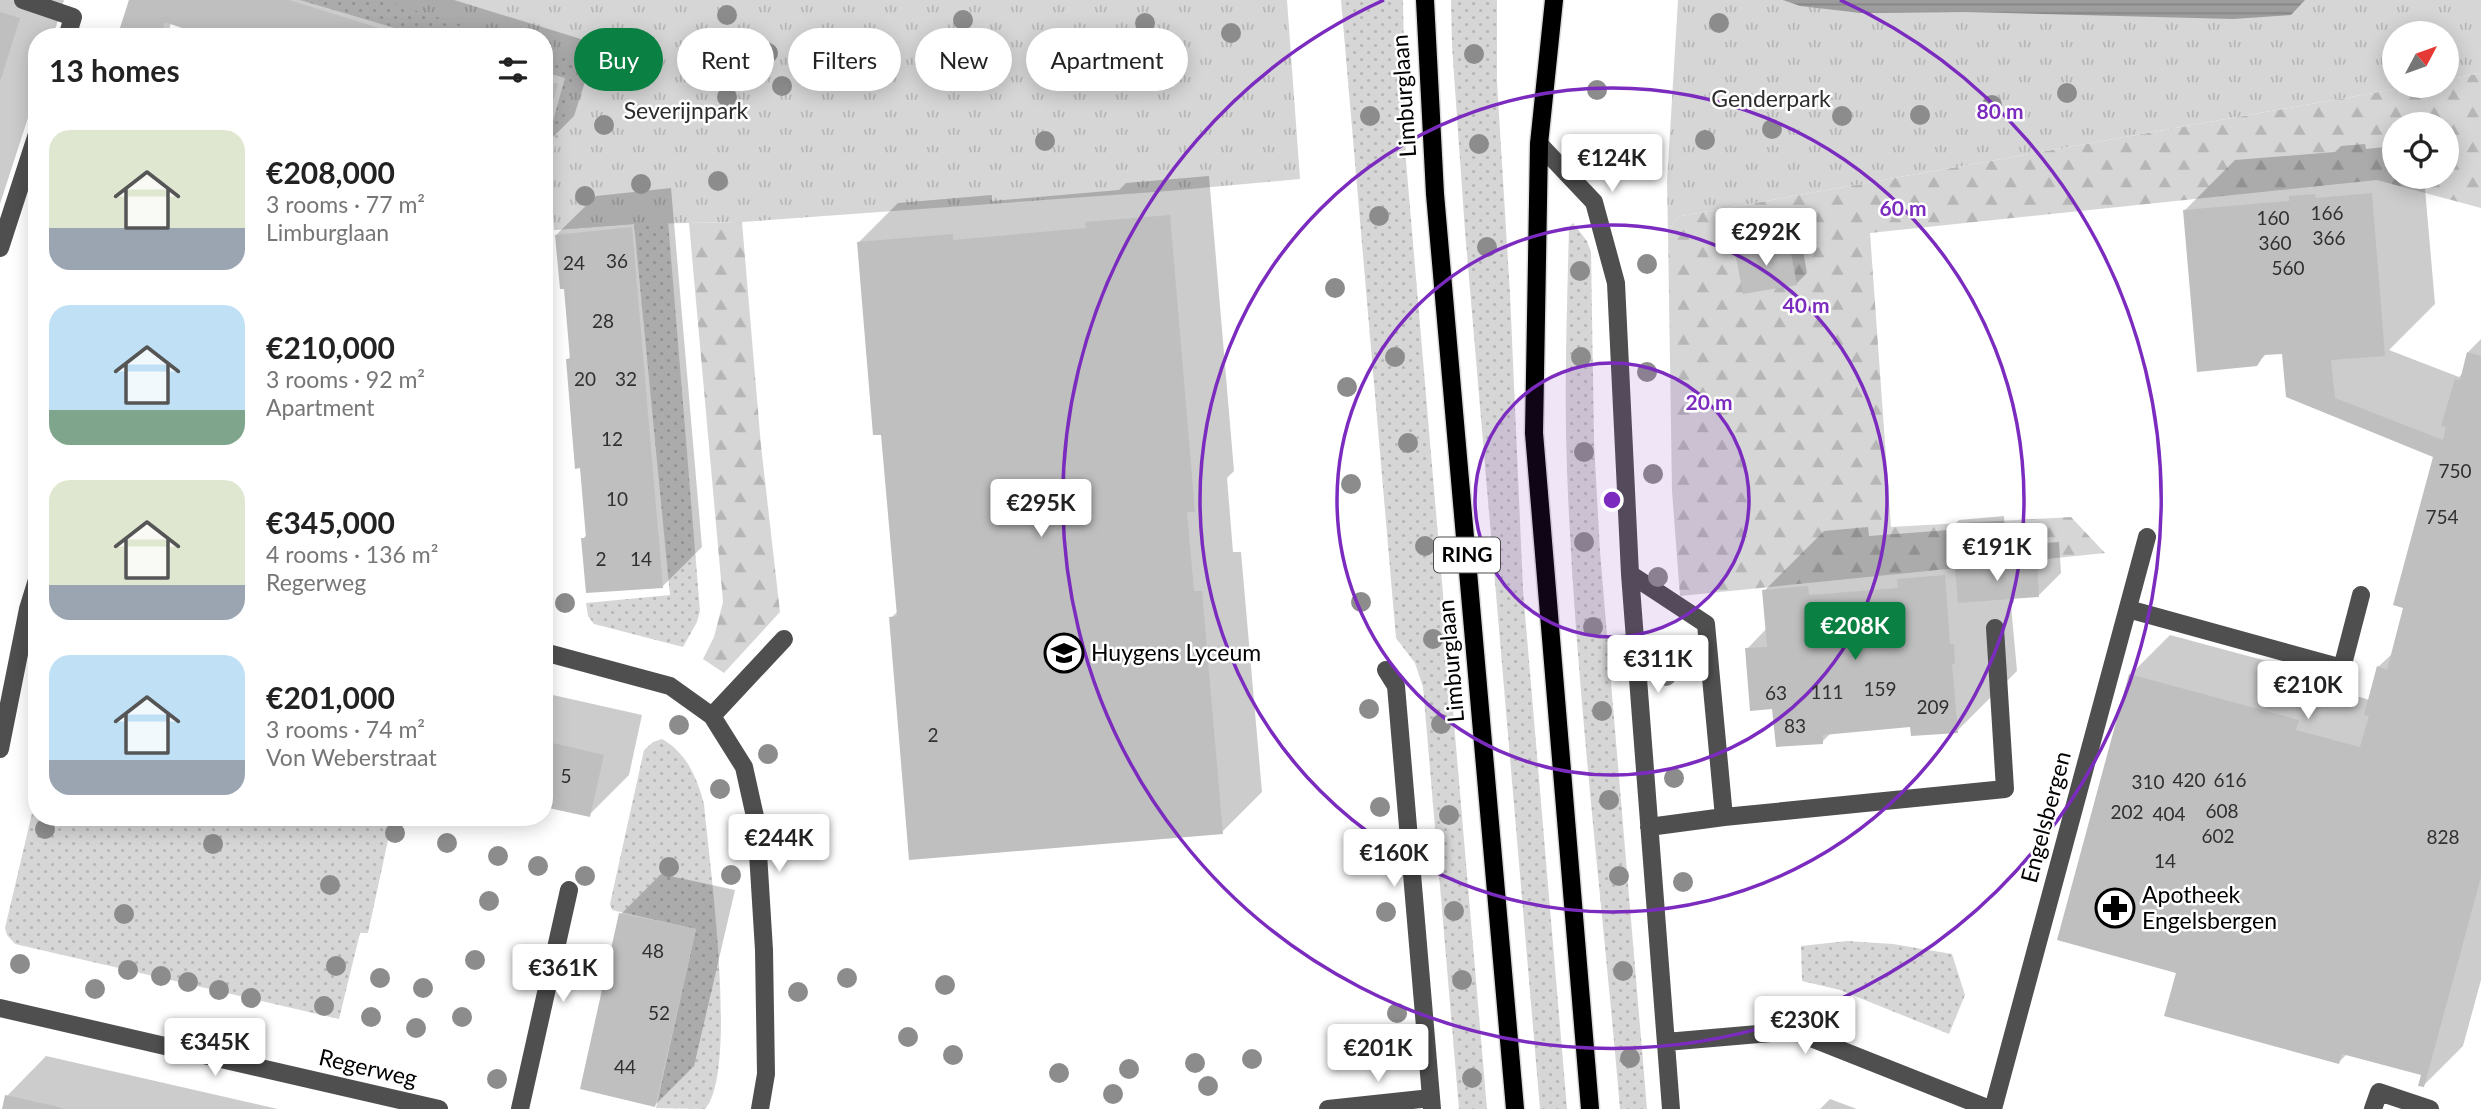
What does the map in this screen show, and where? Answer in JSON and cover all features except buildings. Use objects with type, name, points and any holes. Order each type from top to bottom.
[{"type":"main road","name":"Limburglaan","points":[[1425,0],[1435,194],[1515,1109]]},
{"type":"main road","points":[[1554,0],[1539,144],[1534,433],[1590,1109]]},
{"type":"street","points":[[23,0],[73,17],[70,28]]},
{"type":"street","points":[[1539,144],[1594,202],[1616,283],[1630,574],[1671,1109]]},
{"type":"street","points":[[0,248],[28,166]]},
{"type":"street","name":"Engelsbergen","points":[[1992,1109],[2147,537]]},
{"type":"street","points":[[1630,574],[1706,624],[1724,817],[1649,827]]},
{"type":"street","points":[[2128,609],[2342,668],[2361,596]]},
{"type":"street","points":[[0,750],[28,609]]},
{"type":"street","name":"Engelsbergen","points":[[1724,817],[2005,789],[1995,628]]},
{"type":"street","points":[[712,716],[784,639]]},
{"type":"street","points":[[553,654],[670,686],[712,716],[744,767],[756,821],[764,950],[766,1074],[760,1109]]},
{"type":"street","points":[[1328,1109],[1432,1103],[1396,686],[1386,670]]},
{"type":"street","points":[[520,1109],[569,890]]},
{"type":"street","name":"Regerweg","points":[[0,1008],[439,1109]]},
{"type":"street","points":[[1666,1042],[1793,1031],[1992,1109]]},
{"type":"street","points":[[2373,1109],[2379,1092],[2430,1109]]},
{"type":"green space","points":[[300,0],[622,0],[610,28],[574,28],[574,91],[583,91],[553,163],[553,121],[565,78],[553,75],[553,28],[395,28]]},
{"type":"green space","name":"Severijnpark","points":[[381,0],[1287,0],[1300,179],[742,222],[634,224],[554,230],[553,153],[574,86],[574,91],[663,91],[663,28],[574,28],[574,59],[553,53],[553,28],[473,28]]},
{"type":"green space","points":[[1341,0],[1403,0],[1406,161],[1487,1109],[1459,1109],[1423,687],[1415,663],[1396,638]]},
{"type":"green space","points":[[1451,0],[1497,0],[1497,82],[1510,294],[1523,590],[1567,1109],[1540,1109],[1465,231]]},
{"type":"green space","name":"Genderpark","points":[[1678,0],[2481,0],[2481,73],[2459,78],[2459,21],[2382,21],[2382,91],[1681,216],[1674,222],[1668,234],[1667,182]]},
{"type":"green space","points":[[2481,73],[2481,208],[2410,189],[2459,189],[2459,112],[2382,112],[2382,181],[1870,233],[1891,527],[2071,517],[2105,553],[1680,596],[1672,491],[1668,234],[1674,222],[1681,216],[2382,91],[2382,98],[2459,98],[2459,78]]},
{"type":"green space","points":[[667,209],[700,611],[683,647],[594,624],[588,616],[586,603],[670,595],[634,224],[554,230]]},
{"type":"green space","points":[[742,222],[761,446],[780,612],[724,673],[703,659],[714,637],[723,602],[689,223]]},
{"type":"green space","points":[[1573,223],[1587,241],[1591,252],[1594,442],[1600,552],[1647,1109],[1620,1109],[1576,630],[1566,440],[1569,227]]},
{"type":"green space","points":[[662,739],[678,751],[690,767],[704,804],[721,1011],[720,1053],[715,1087],[705,1109],[656,1108],[696,929],[612,910],[610,904],[644,750],[653,742]]},
{"type":"green space","points":[[29,826],[391,826],[368,933],[360,933],[339,1019],[15,944],[5,928]]},
{"type":"green space","points":[[1847,941],[1893,944],[1952,954],[1965,995],[1949,1034],[1840,990],[1802,981],[1801,946]]},
{"type":"shaded area","points":[[1783,0],[2305,0],[2291,15],[2233,19],[1966,12],[1861,13],[1800,6]]},
{"type":"place","name":"Huygens Lyceum","points":[[1064,653]]},
{"type":"place","name":"Apotheek Engelsbergen","points":[[2115,908]]}]
